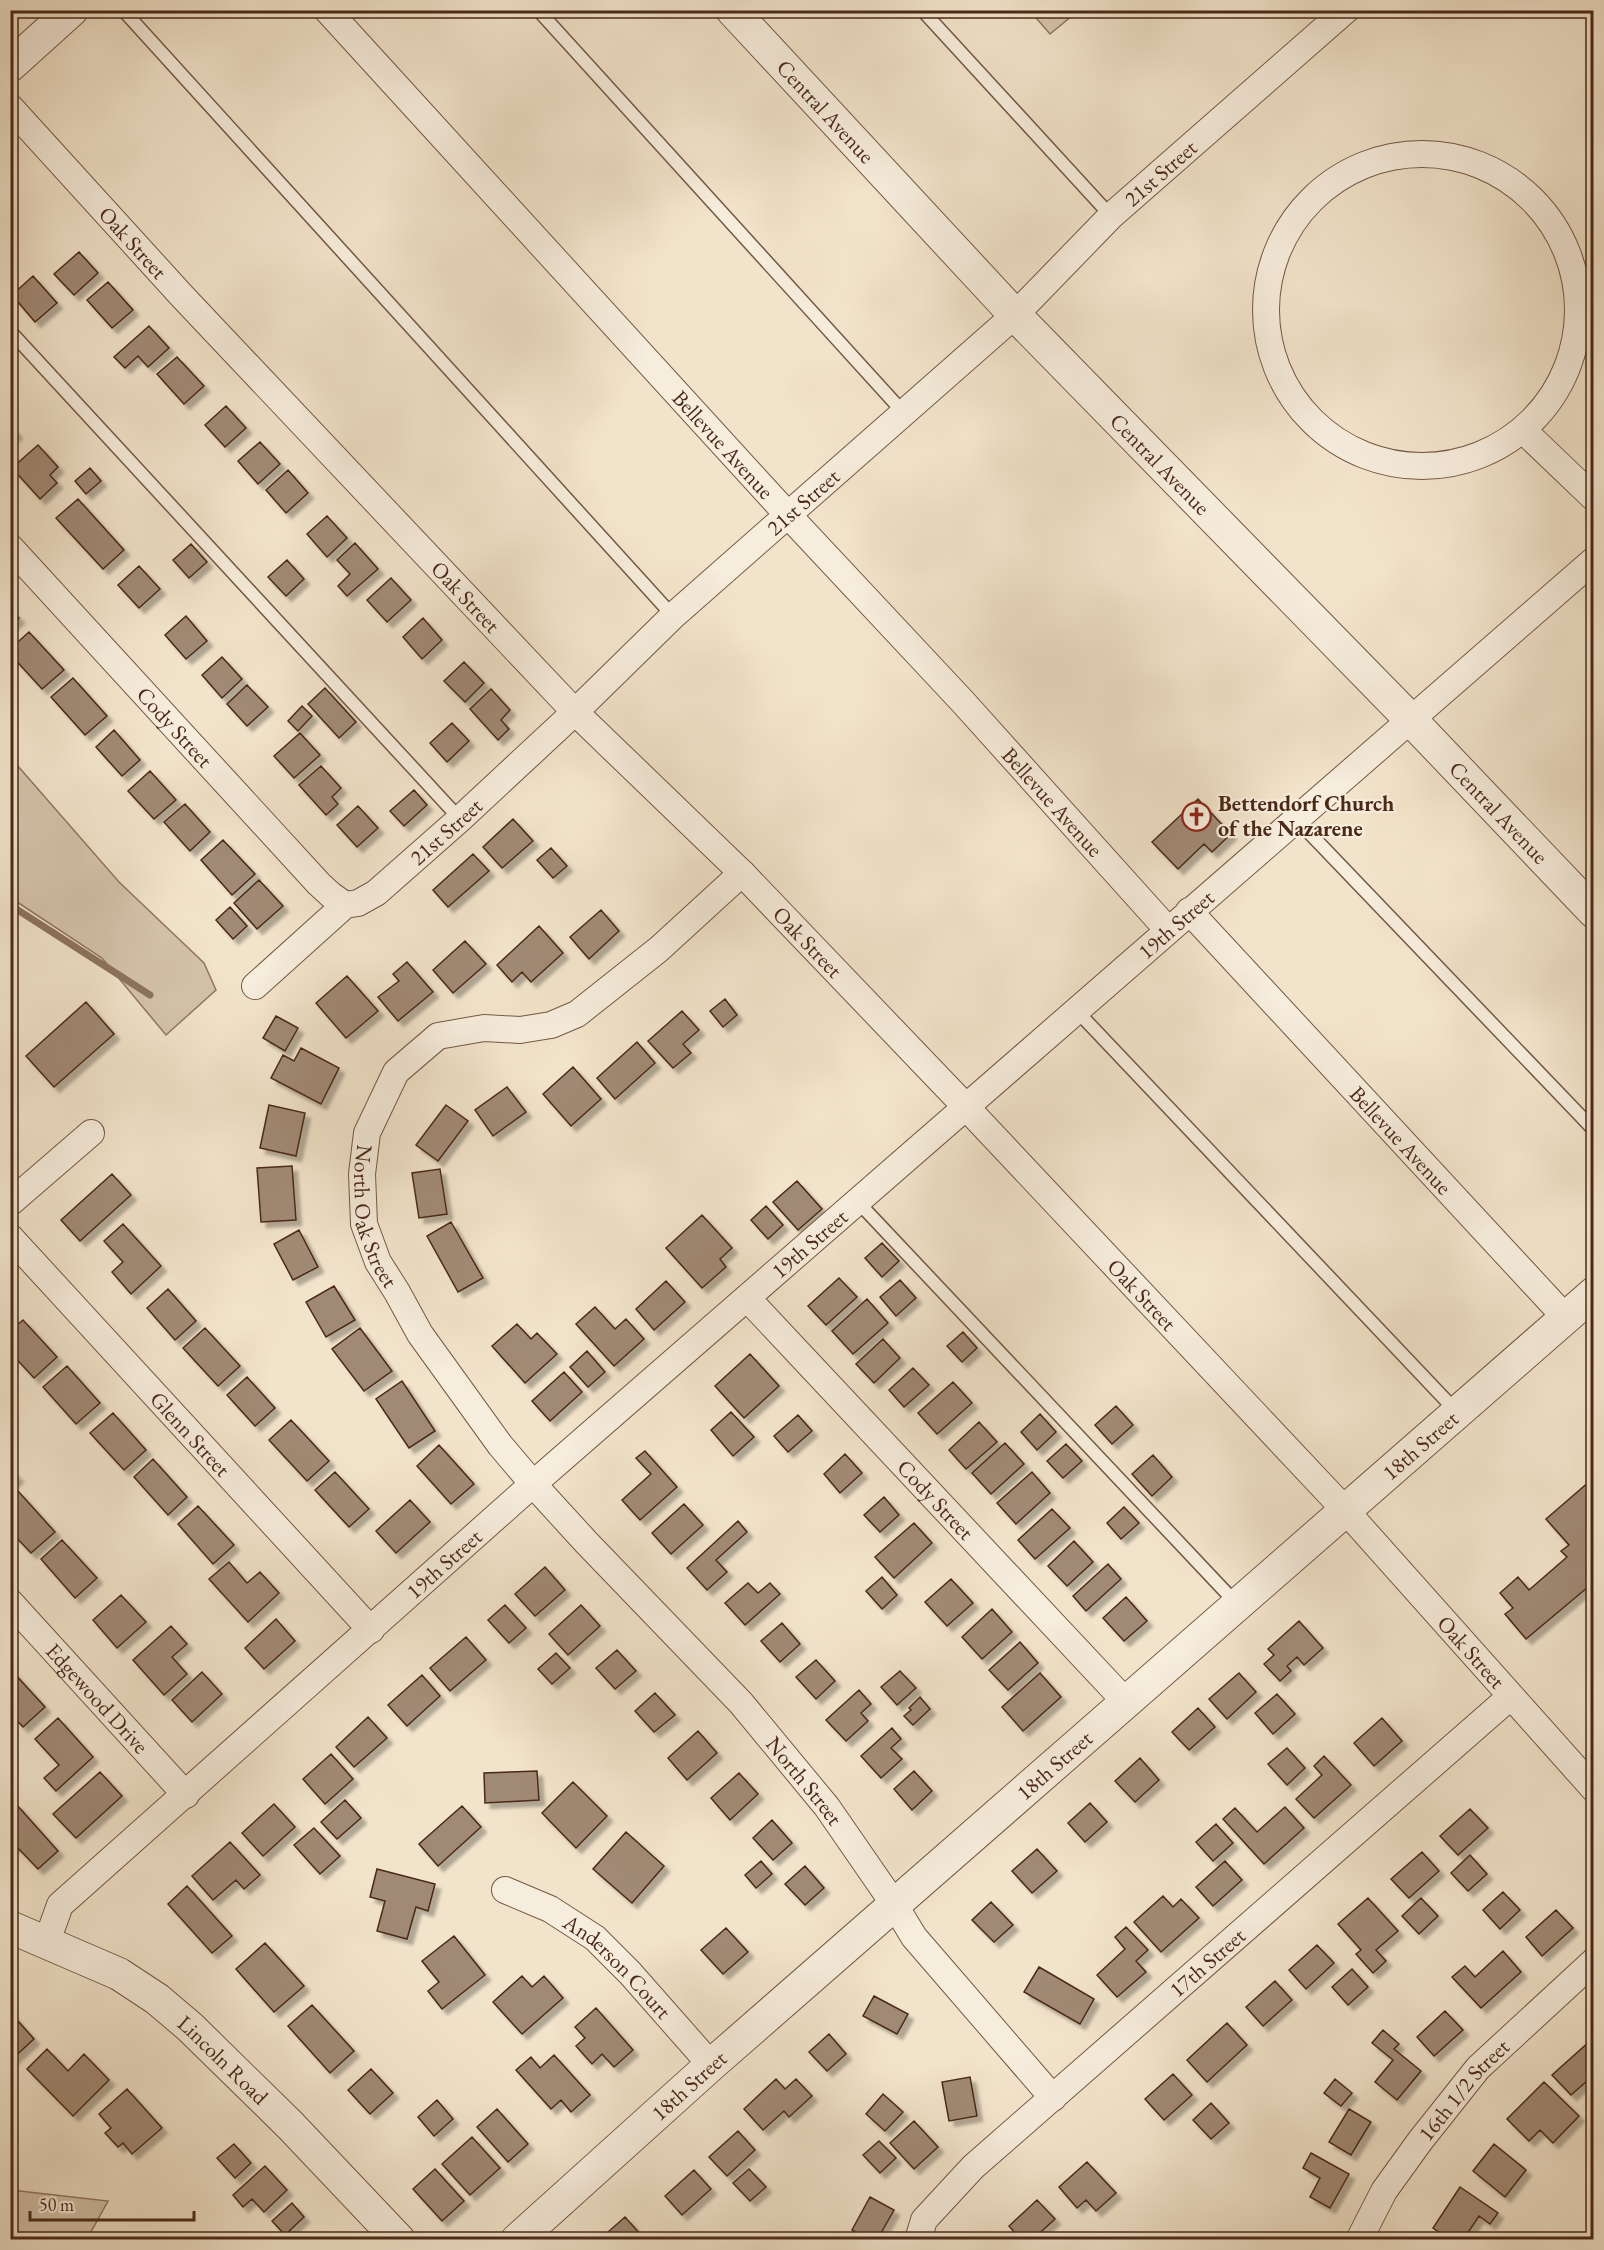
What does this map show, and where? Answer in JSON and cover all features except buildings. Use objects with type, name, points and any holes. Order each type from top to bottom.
[{"type":"street","points":[[10,66],[72,10]]},
{"type":"street","name":"Bellevue Avenue","points":[[327,10],[788,516],[963,702],[1168,930]]},
{"type":"street","name":"Central Avenue","points":[[732,10],[1015,315],[1412,720],[1593,912]]},
{"type":"street","name":"21st Street","points":[[255,986],[345,905],[358,903],[375,893],[460,819],[575,712],[673,616],[1015,315],[1111,216],[1334,14]]},
{"type":"street","name":"Oak Street","points":[[10,106],[182,296],[575,712],[742,873],[1346,1511],[1593,1789]]},
{"type":"street","points":[[1398,154],[1443,154],[1486,167],[1525,191],[1554,225],[1573,267],[1579,311],[1573,356],[1554,397],[1524,431],[1492,451],[1458,464],[1421,467],[1385,463],[1350,450],[1319,429],[1294,402],[1276,369],[1267,334],[1265,297],[1272,261],[1288,227],[1317,193],[1354,168],[1398,154]]},
{"type":"street","points":[[1524,431],[1593,498]]},
{"type":"street","name":"Cody Street","points":[[10,546],[319,884],[345,905]]},
{"type":"street","name":"19th Street","points":[[46,1944],[60,1905],[533,1484],[1593,561]]},
{"type":"street","name":"North Oak Street","points":[[533,1484],[500,1445],[420,1334],[378,1262],[364,1224],[362,1174],[367,1133],[396,1072],[438,1036],[484,1028],[520,1030],[551,1025],[577,1014],[659,949],[742,873]]},
{"type":"street","name":"Bellevue Avenue","points":[[1189,911],[1565,1317]]},
{"type":"street","points":[[10,1203],[91,1133]]},
{"type":"street","name":"Glenn Street","points":[[10,1237],[371,1630]]},
{"type":"street","name":"18th Street","points":[[517,2240],[711,2065],[1593,1293]]},
{"type":"street","name":"Cody Street","points":[[747,1298],[1125,1701]]},
{"type":"street","name":"North Street","points":[[533,1484],[741,1703],[827,1807],[914,1937],[1053,2098]]},
{"type":"street","name":"Edgewood Drive","points":[[10,1602],[186,1795]]},
{"type":"street","name":"17th Street","points":[[918,2240],[924,2220],[973,2167],[1510,1697]]},
{"type":"street","name":"Anderson Court","points":[[505,1890],[550,1909],[595,1938],[630,1973],[711,2065]]},
{"type":"street","name":"Lincoln Road","points":[[10,1927],[119,1974],[157,2000],[190,2027],[290,2125],[399,2240]]},
{"type":"street","name":"16th 1/2 Street","points":[[1359,2240],[1384,2191],[1478,2068],[1593,1961]]},
{"type":"lane","points":[[123,10],[673,616]]},
{"type":"lane","points":[[538,10],[903,412]]},
{"type":"lane","points":[[922,10],[1111,216]]},
{"type":"lane","points":[[10,331],[460,819]]},
{"type":"lane","points":[[1296,819],[1593,1131]]},
{"type":"lane","points":[[1076,1010],[1458,1413]]},
{"type":"lane","points":[[858,1202],[1236,1604]]},
{"type":"shaded area","points":[[1030,11],[1078,11],[1050,34]]},
{"type":"shaded area","points":[[10,757],[119,882],[204,963],[216,990],[166,1035],[102,958],[11,898]]},
{"type":"shaded area","points":[[11,2190],[108,2201],[87,2239],[11,2239]]},
{"type":"waterway","points":[[10,905],[150,995]]},
{"type":"place","name":"Bettendorf Church of the Nazarene","points":[[1197,816]]}]
